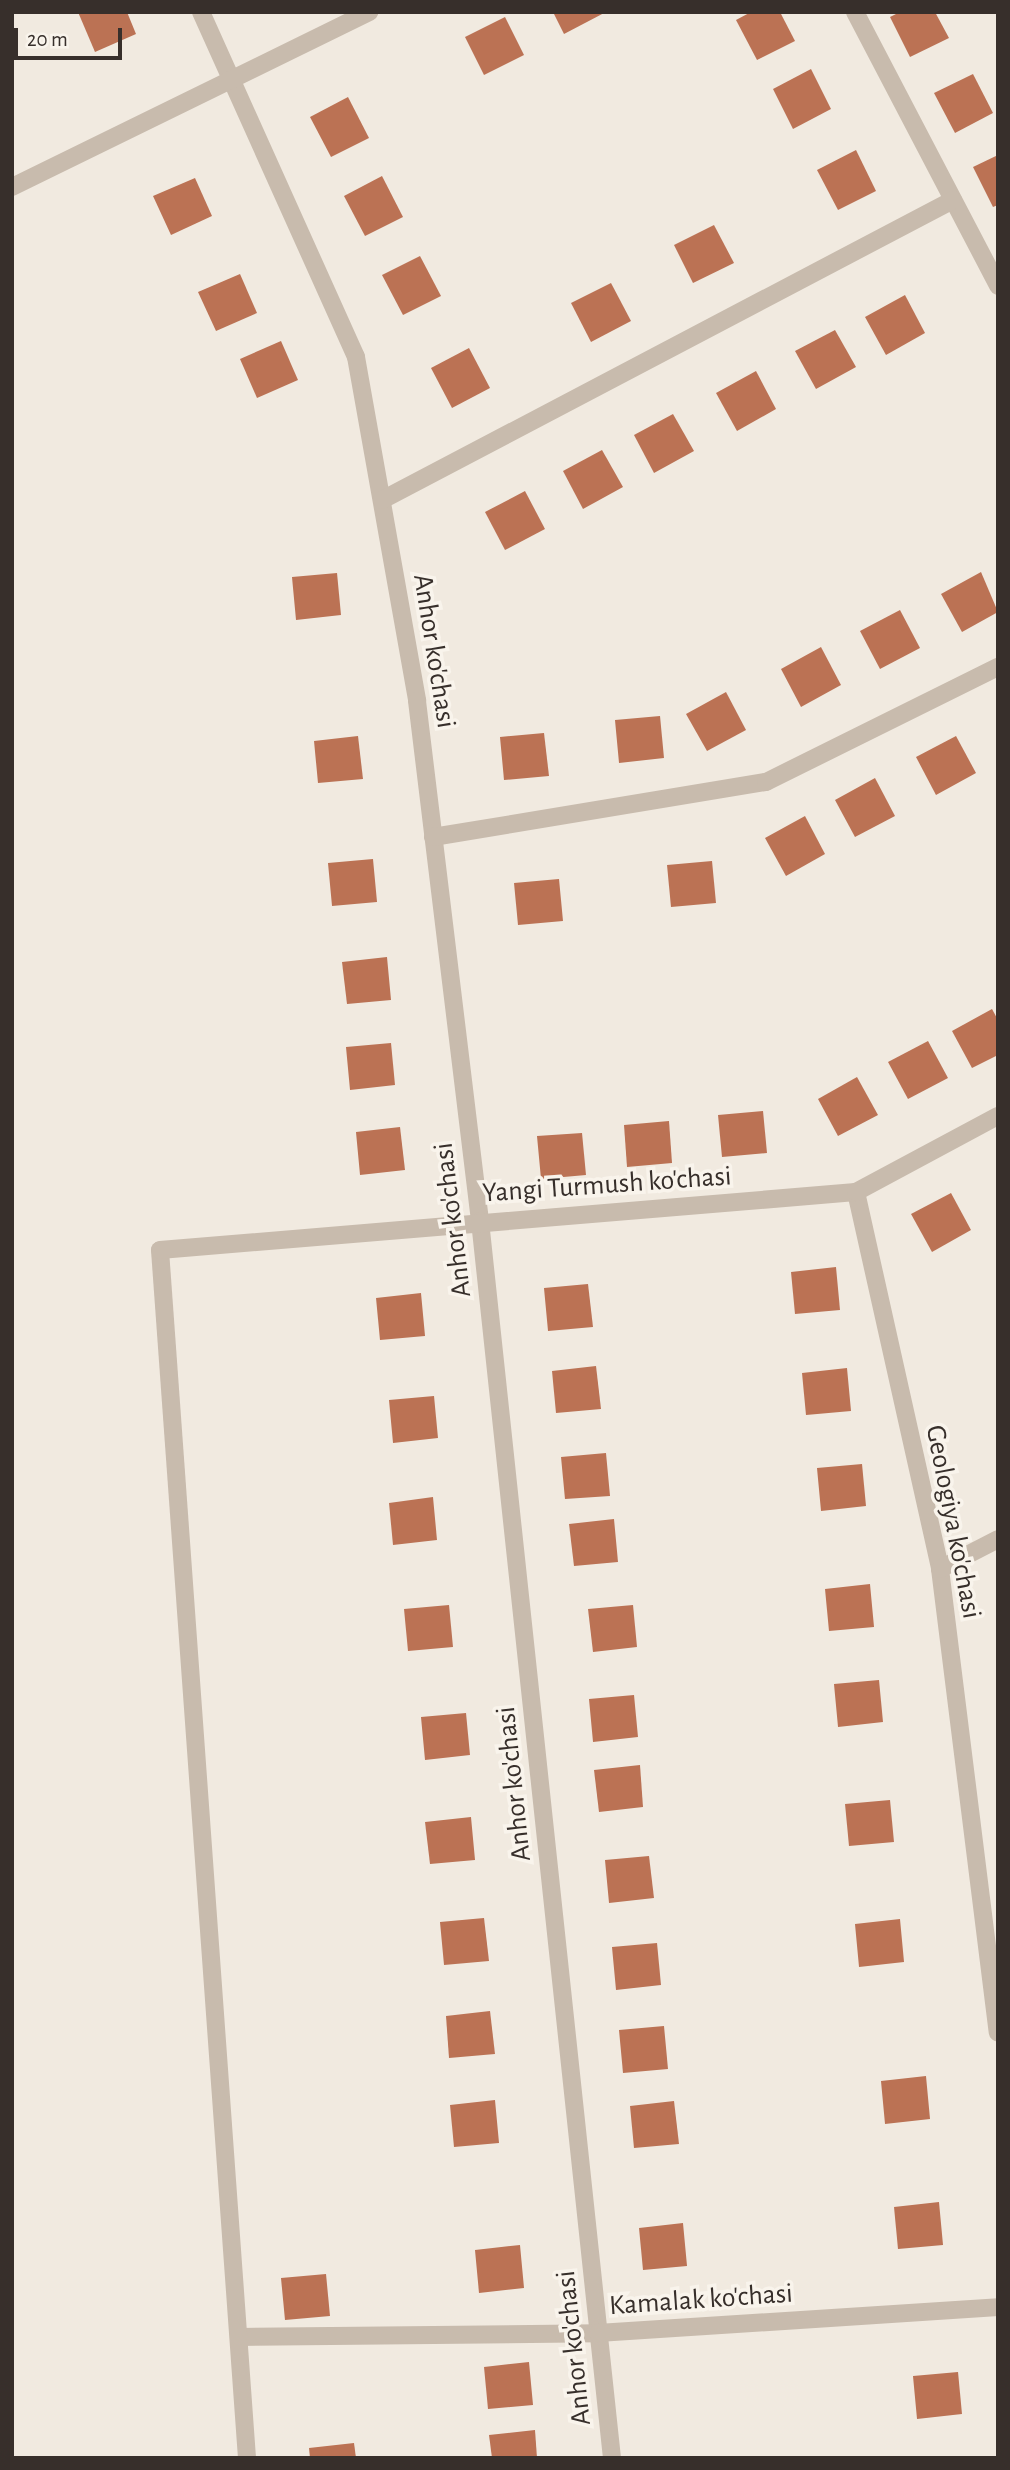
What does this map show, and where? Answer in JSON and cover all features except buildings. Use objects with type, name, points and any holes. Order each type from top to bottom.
[{"type":"street","name":"Anhor ko'chasi","points":[[201,12],[356,356],[417,701],[480,1221],[612,2458]]},
{"type":"street","points":[[12,187],[232,82],[369,12]]},
{"type":"street","points":[[855,12],[998,286]]},
{"type":"street","points":[[382,500],[953,200]]},
{"type":"street","points":[[433,837],[766,782],[998,667]]},
{"type":"street","name":"Yangi Turmush ko'chasi","points":[[239,2337],[160,1250],[480,1221],[856,1192],[998,1116]]},
{"type":"street","name":"Geologiya ko'chasi","points":[[856,1192],[940,1569],[989,1887],[998,2032]]},
{"type":"street","points":[[940,1569],[998,1539]]},
{"type":"street","name":"Kamalak ko'chasi","points":[[239,2337],[598,2333],[998,2306]]},
{"type":"street","points":[[239,2337],[247,2458]]}]
